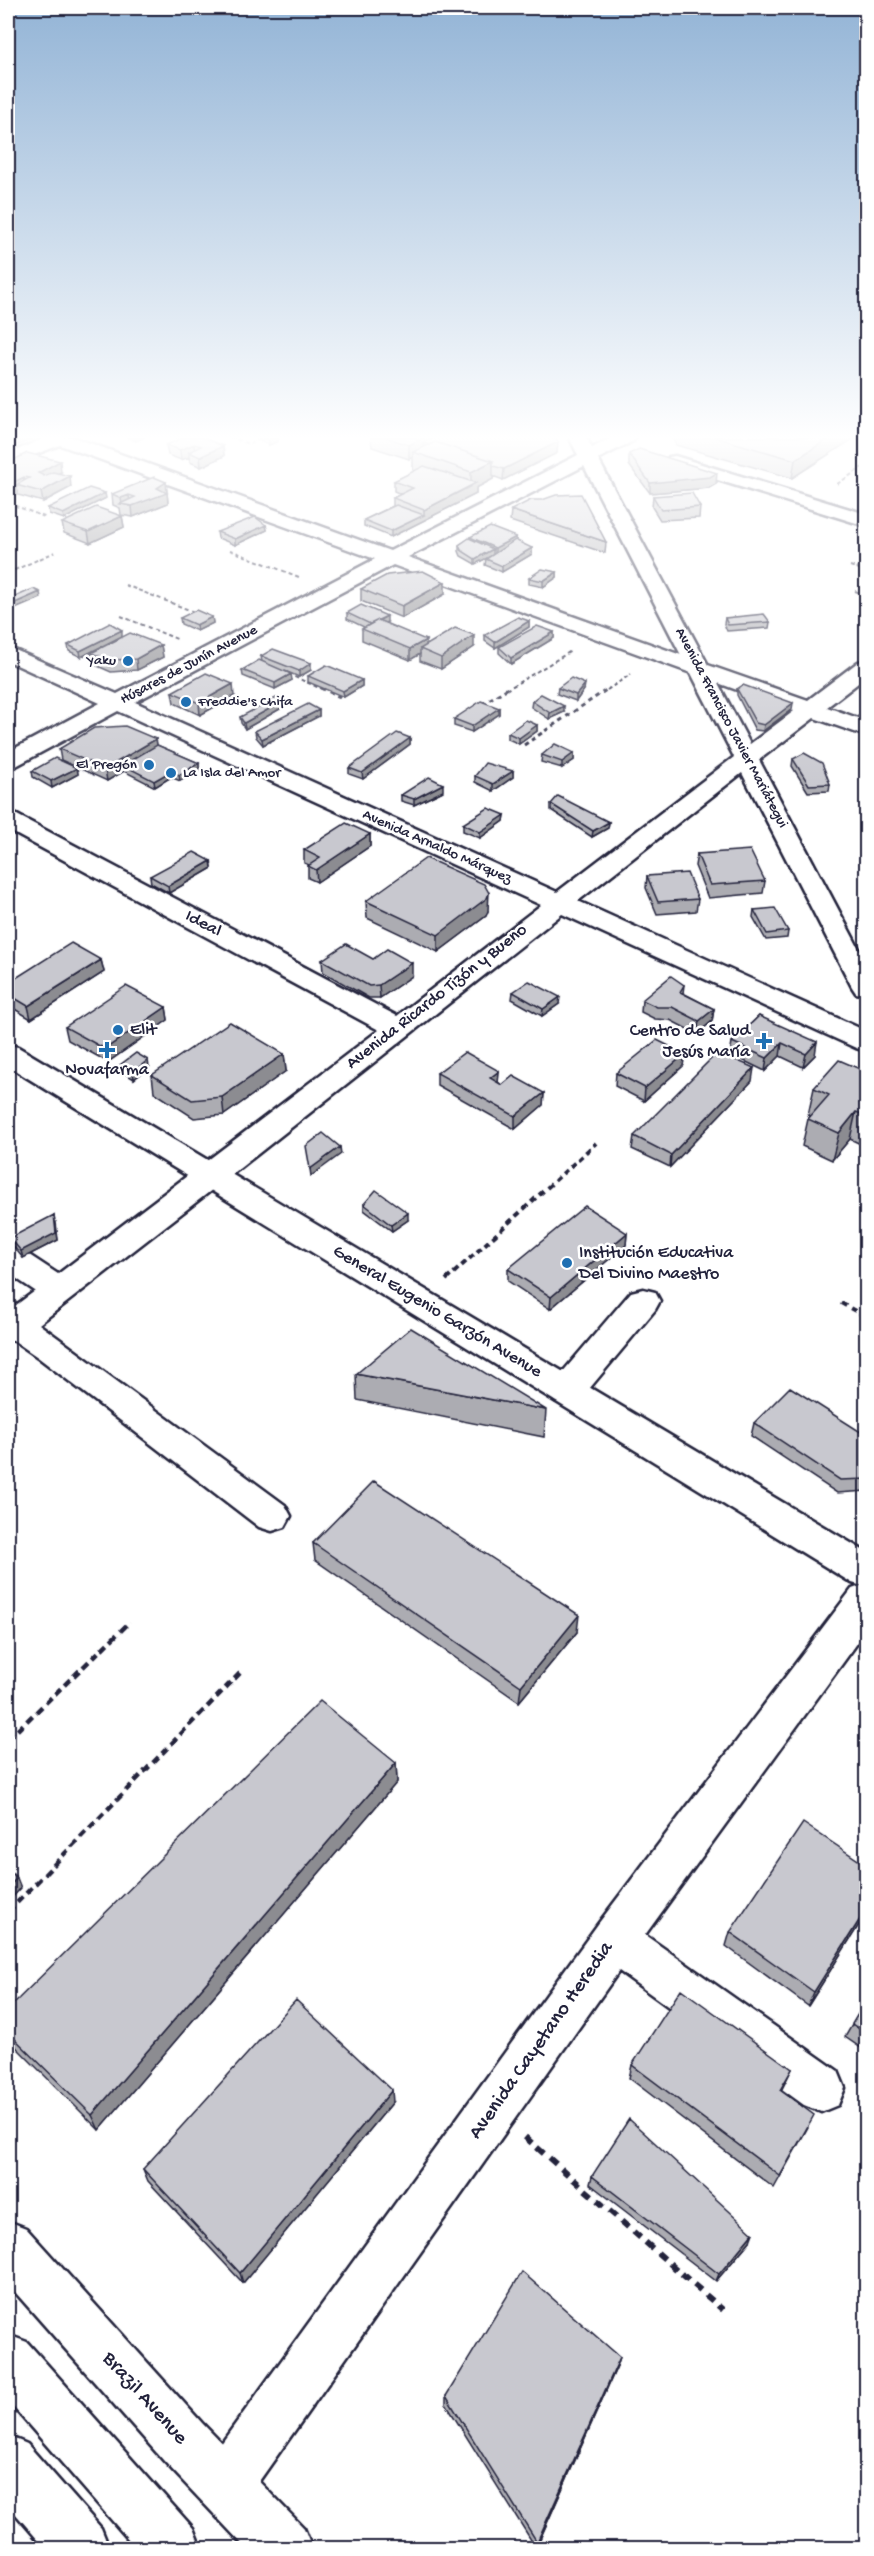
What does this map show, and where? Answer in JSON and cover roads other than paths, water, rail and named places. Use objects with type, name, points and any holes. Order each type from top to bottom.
[{"type":"street","points":[[382,556],[867,729]]},
{"type":"street","name":"Húsares de Junín Avenue","points":[[8,761],[394,556]]},
{"type":"street","name":"Avenida Francisco Javier Mariátegui","points":[[654,556],[701,670],[867,987]]},
{"type":"street","name":"Avenida Arnaldo Márquez","points":[[8,653],[867,1042]]},
{"type":"street","name":"Avenida Ricardo Tizón y Bueno","points":[[11,1326],[210,1176],[558,902],[867,667]]},
{"type":"street","name":"Ideal","points":[[8,820],[398,1028]]},
{"type":"street","name":"General Eugenio Garzón Avenue","points":[[8,1054],[867,1571]]},
{"type":"street","points":[[8,1257],[58,1290]]},
{"type":"street","points":[[567,1391],[643,1301]]},
{"type":"street","points":[[11,1326],[51,1348],[272,1516]]},
{"type":"street","name":"Avenida Cayetano Heredia","points":[[224,2485],[614,1940],[867,1601]]},
{"type":"street","points":[[614,1940],[821,2088]]},
{"type":"street","name":"Brazil Avenue","points":[[8,2246],[284,2548]]},
{"type":"street","points":[[8,2361],[173,2548]]},
{"type":"street","points":[[8,2463],[81,2548]]},
{"type":"place","name":"Yaku","points":[[128,661]]},
{"type":"place","name":"Freddie's Chifa","points":[[186,702]]},
{"type":"place","name":"El Pregón","points":[[149,765]]},
{"type":"place","name":"La Isla del Amor","points":[[171,773]]},
{"type":"place","name":"Elit","points":[[118,1030]]},
{"type":"place","name":"Centro de Salud Jesús María","points":[[764,1041]]},
{"type":"place","name":"Novafarma","points":[[107,1050]]},
{"type":"place","name":"Institución Educativa Del Divino Maestro","points":[[567,1263]]}]
